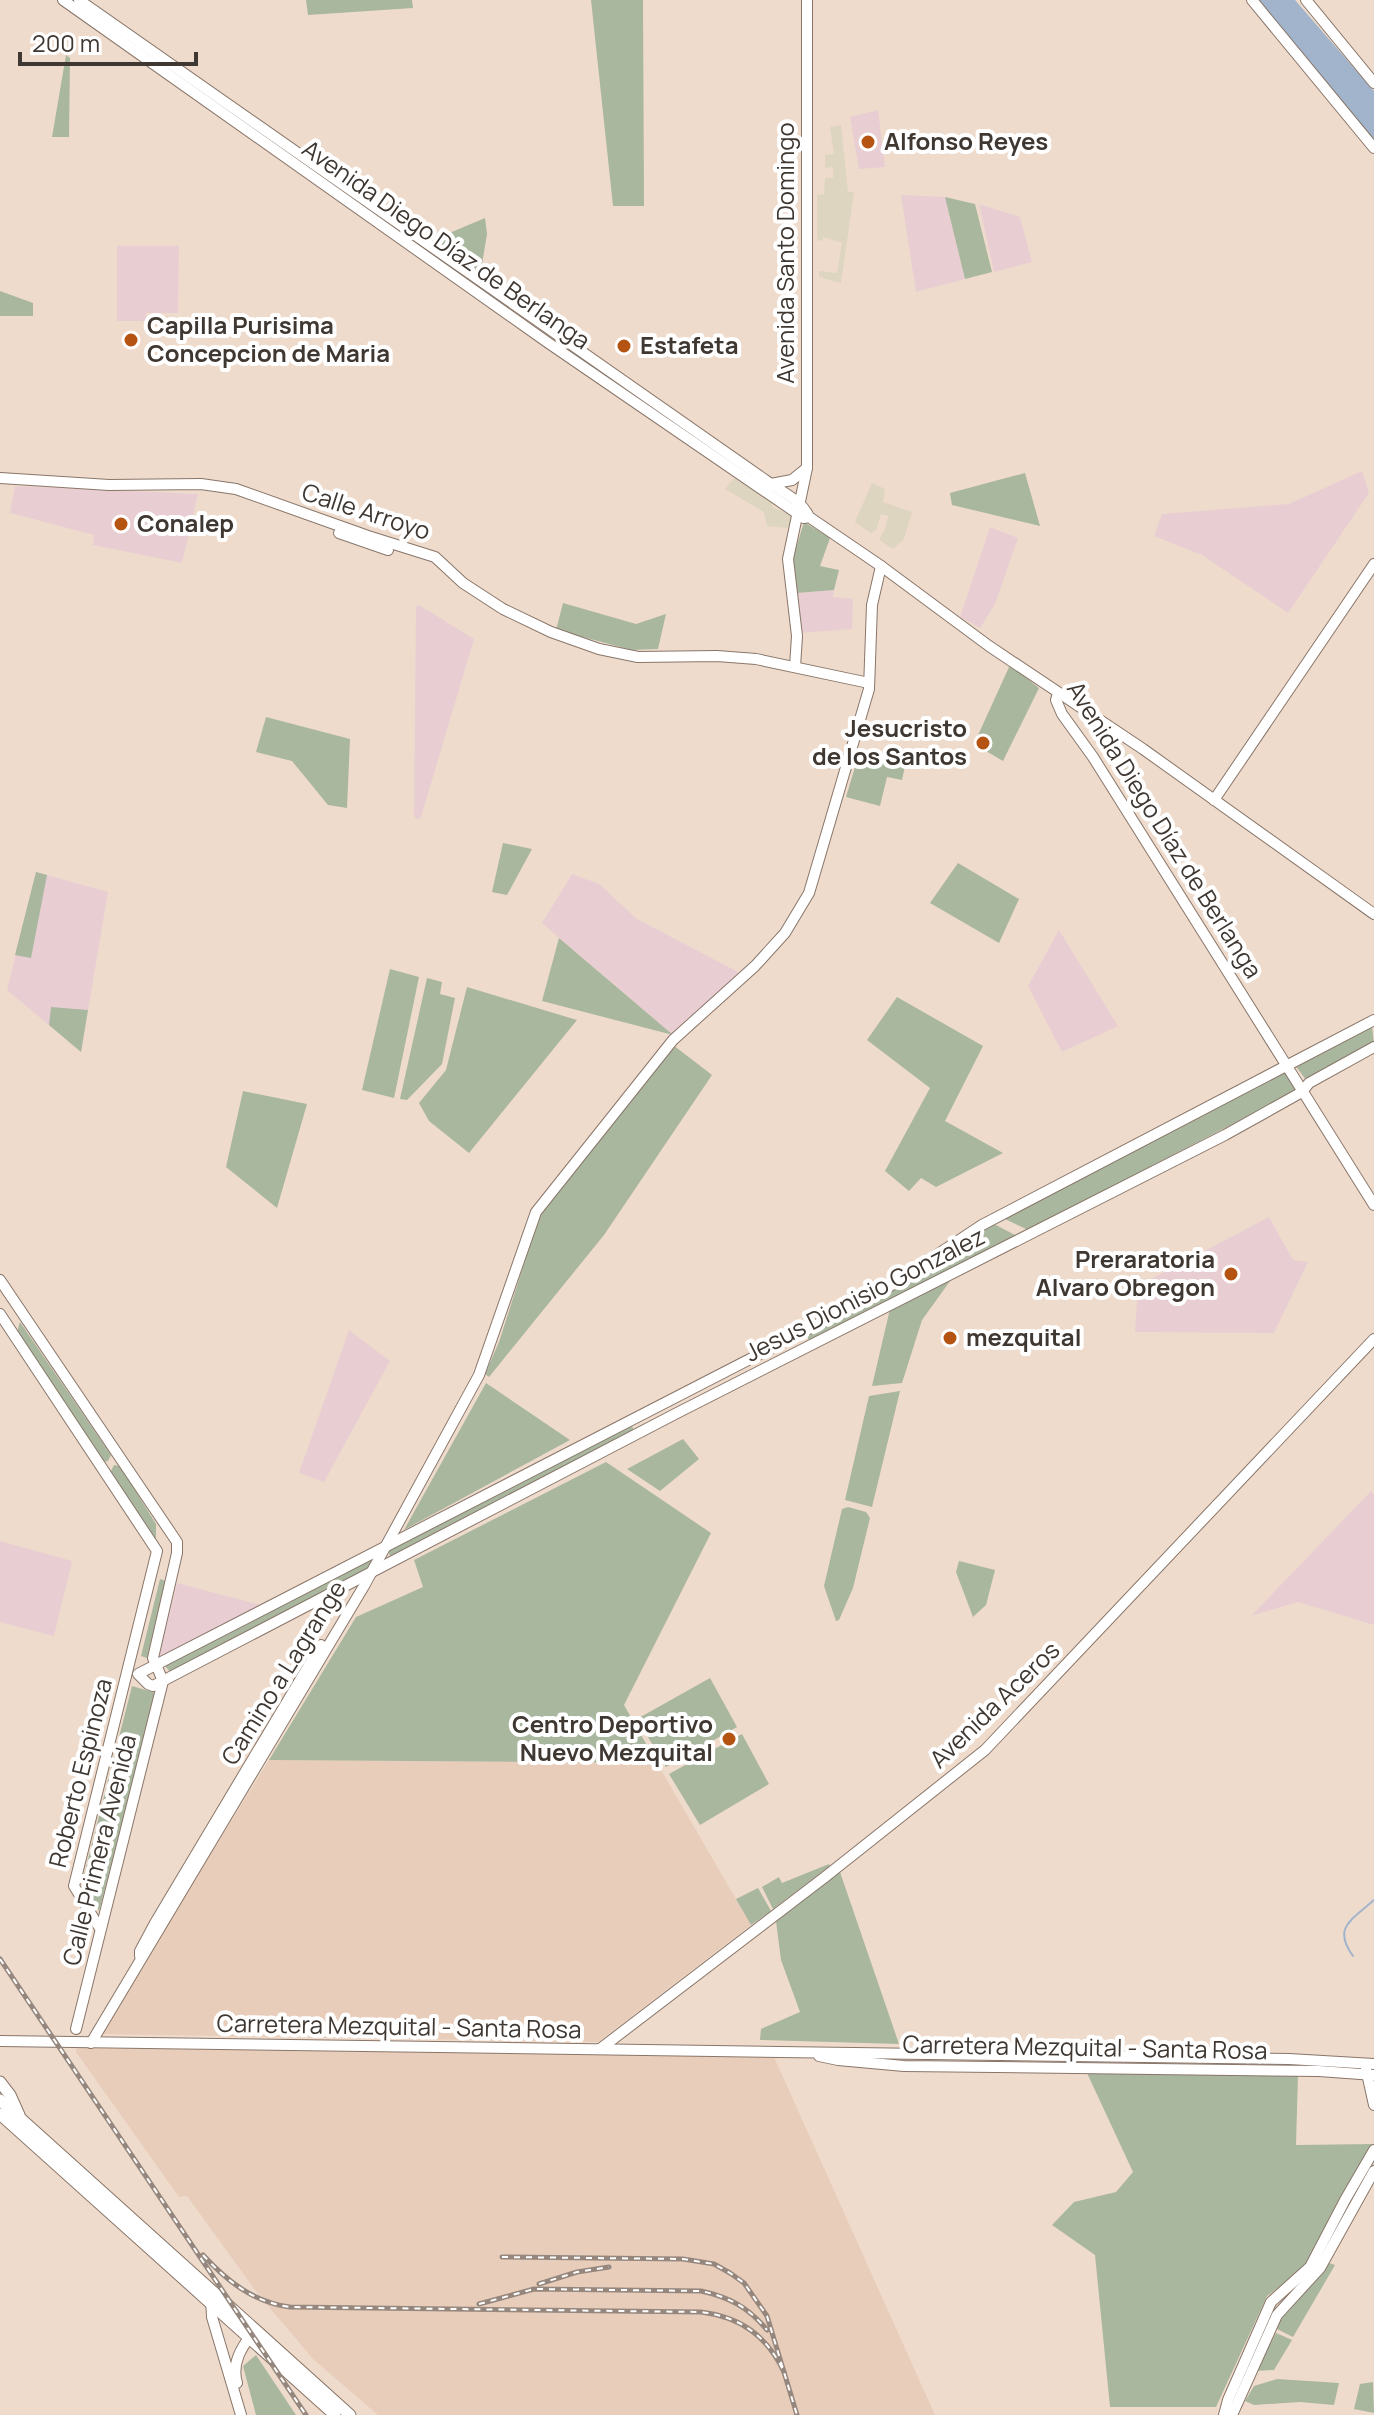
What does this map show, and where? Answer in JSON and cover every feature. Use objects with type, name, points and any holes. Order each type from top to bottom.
[{"type":"main road","points":[[0,2082],[20,2120]]},
{"type":"main road","points":[[0,2100],[212,2297],[350,2415]]},
{"type":"main road","points":[[0,2114],[212,2297]]},
{"type":"main road","points":[[252,2333],[335,2415]]},
{"type":"street","name":"Avenida Diego Díaz de Berlanga","points":[[63,0],[538,336],[803,512],[1058,693],[1056,700],[1062,714],[1093,757],[1374,1205]]},
{"type":"street","name":"Avenida Diego Díaz de Berlanga","points":[[79,0],[771,484],[803,512]]},
{"type":"street","name":"Avenida Santo Domingo","points":[[795,667],[797,636],[788,559],[803,512],[807,468],[807,0]]},
{"type":"street","points":[[1252,0],[1374,148]]},
{"type":"street","points":[[1306,0],[1374,83]]},
{"type":"street","points":[[771,484],[792,480],[807,468]]},
{"type":"street","name":"Calle Arroyo","points":[[0,478],[73,484],[193,486],[246,498],[362,542],[448,568],[463,583],[503,609],[559,636],[628,656],[717,656],[756,659],[795,667]]},
{"type":"street","points":[[1214,800],[1374,564]]},
{"type":"street","points":[[368,1578],[479,1375],[536,1212],[673,1040],[748,972],[785,933],[809,893],[839,798],[869,683],[872,605],[881,566]]},
{"type":"street","points":[[795,667],[869,683]]},
{"type":"street","points":[[1058,693],[1143,749],[1374,914]]},
{"type":"street","name":"Jesus Dionisio Gonzalez","points":[[133,1672],[156,1665],[884,1290],[982,1225],[1374,1020]]},
{"type":"street","name":"Jesus Dionisio Gonzalez","points":[[163,1681],[368,1578],[677,1413],[1225,1135],[1374,1047]]},
{"type":"street","points":[[0,1280],[177,1542],[153,1658],[163,1681],[150,1685],[133,1672]]},
{"type":"street","name":"Roberto Espinoza","points":[[0,1314],[157,1551],[133,1672],[74,1886],[99,1927]]},
{"type":"street","name":"Avenida Aceros","points":[[598,2050],[985,1750],[1374,1339]]},
{"type":"street","name":"Camino a Lagrange","points":[[91,2043],[140,1958],[140,1951],[155,1923],[346,1603],[368,1578]]},
{"type":"street","name":"Calle Primera Avenida","points":[[76,2029],[99,1927],[163,1681]]},
{"type":"street","name":"Carretera Mezquital - Santa Rosa","points":[[0,2041],[1289,2059],[1370,2068]]},
{"type":"street","points":[[1370,2068],[1374,2105]]},
{"type":"street","points":[[1224,2415],[1271,2302],[1310,2267],[1374,2150]]},
{"type":"street","points":[[1232,2415],[1280,2309],[1309,2283],[1320,2268],[1374,2171]]},
{"type":"street","points":[[212,2297],[241,2415]]},
{"type":"street","points":[[248,2415],[232,2376],[238,2356],[252,2333]]},
{"type":"shaded area","name":"Alfonso Reyes","points":[[878,110],[885,167],[859,169],[850,117]]},
{"type":"shaded area","points":[[841,125],[848,192],[854,192],[841,283],[819,277],[819,271],[837,273],[842,243],[823,237],[823,241],[817,240],[817,195],[824,194],[825,178],[833,178],[833,167],[825,168],[825,155],[834,154],[830,127]]},
{"type":"shaded area","points":[[901,195],[945,197],[965,279],[916,292]]},
{"type":"shaded area","points":[[979,204],[1020,217],[1032,262],[994,272]]},
{"type":"shaded area","points":[[117,246],[179,246],[178,313],[146,313],[146,321],[117,321]]},
{"type":"shaded area","points":[[1362,471],[1369,493],[1288,613],[1202,555],[1154,536],[1162,514],[1289,504]]},
{"type":"shaded area","points":[[734,478],[742,482],[743,479],[772,498],[772,507],[793,516],[788,528],[767,526],[764,512],[725,489]]},
{"type":"shaded area","points":[[872,483],[885,489],[883,502],[912,512],[904,539],[893,549],[879,540],[888,516],[881,514],[876,530],[871,533],[855,522]]},
{"type":"shaded area","name":"Conalep","points":[[15,486],[198,494],[182,563],[93,545],[94,535],[10,513]]},
{"type":"shaded area","points":[[990,527],[1018,538],[995,604],[980,628],[960,617]]},
{"type":"shaded area","points":[[834,590],[833,597],[853,599],[852,629],[800,633],[797,593]]},
{"type":"shaded area","points":[[419,605],[474,639],[421,817],[417,819],[414,816],[416,607]]},
{"type":"shaded area","points":[[1122,747],[1141,779],[1132,785],[1113,754]]},
{"type":"shaded area","points":[[36,872],[108,892],[81,1052],[7,990]]},
{"type":"shaded area","points":[[572,874],[599,884],[637,919],[740,973],[673,1035],[542,923]]},
{"type":"shaded area","points":[[1059,930],[1118,1026],[1062,1052],[1028,986]]},
{"type":"shaded area","name":"Preraratoria Alvaro Obregon","points":[[1269,1217],[1293,1260],[1308,1262],[1274,1333],[1135,1332],[1138,1286]]},
{"type":"shaded area","points":[[349,1330],[390,1361],[324,1482],[299,1473]]},
{"type":"shaded area","points":[[1371,1491],[1374,1494],[1374,1625],[1298,1602],[1251,1616]]},
{"type":"shaded area","points":[[0,1541],[72,1561],[54,1636],[0,1622]]},
{"type":"shaded area","points":[[177,1583],[261,1605],[158,1659]]},
{"type":"shaded area","points":[[269,1760],[657,1763],[751,1925],[598,2042],[100,2034]]},
{"type":"shaded area","points":[[77,2048],[774,2057],[935,2415],[378,2415],[313,2359],[258,2294],[187,2196],[179,2197],[76,2052]]},
{"type":"green space","points":[[306,0],[412,0],[413,8],[308,15]]},
{"type":"green space","points":[[591,0],[643,0],[644,206],[613,206]]},
{"type":"green space","points":[[66,55],[70,58],[69,137],[52,137]]},
{"type":"green space","points":[[945,197],[975,204],[992,272],[965,279]]},
{"type":"green space","points":[[485,218],[487,234],[480,276],[433,240]]},
{"type":"green space","points":[[0,291],[33,303],[33,316],[0,316]]},
{"type":"green space","points":[[1025,473],[1040,526],[952,505],[950,493]]},
{"type":"green space","points":[[804,522],[830,538],[820,566],[839,570],[834,590],[797,593],[793,558]]},
{"type":"green space","points":[[563,603],[636,624],[666,614],[658,649],[632,650],[556,630]]},
{"type":"green space","points":[[1010,665],[1039,688],[1003,761],[974,744]]},
{"type":"green space","points":[[266,717],[350,739],[347,808],[328,805],[292,761],[256,752]]},
{"type":"green space","points":[[862,755],[905,766],[902,780],[887,777],[880,806],[846,797],[858,757]]},
{"type":"green space","points":[[503,843],[532,849],[507,895],[492,892]]},
{"type":"green space","points":[[958,863],[1019,899],[999,943],[930,903]]},
{"type":"green space","points":[[36,872],[47,875],[31,958],[15,955]]},
{"type":"green space","points":[[559,938],[673,1035],[542,1001]]},
{"type":"green space","points":[[390,969],[419,977],[394,1098],[362,1090]]},
{"type":"green space","points":[[427,978],[442,982],[440,994],[455,998],[442,1064],[407,1100],[400,1099]]},
{"type":"green space","points":[[467,987],[577,1020],[469,1153],[429,1121],[419,1103],[446,1070]]},
{"type":"green space","points":[[897,997],[983,1046],[945,1121],[1003,1153],[936,1187],[921,1178],[909,1191],[885,1171],[930,1088],[867,1040]]},
{"type":"green space","points":[[51,1007],[88,1010],[81,1052],[49,1025]]},
{"type":"green space","points":[[1372,1026],[1374,1044],[1306,1080],[1295,1065]]},
{"type":"green space","points":[[673,1045],[712,1075],[604,1235],[489,1377],[485,1374],[499,1342],[539,1217]]},
{"type":"green space","points":[[1284,1071],[1296,1091],[1028,1230],[1003,1218]]},
{"type":"green space","points":[[243,1091],[307,1104],[277,1208],[226,1167]]},
{"type":"green space","points":[[992,1223],[1017,1236],[810,1342],[805,1333],[916,1276]]},
{"type":"green space","points":[[953,1277],[922,1320],[902,1383],[872,1386],[890,1309]]},
{"type":"green space","points":[[20,1322],[111,1455],[108,1461],[104,1462],[16,1335]]},
{"type":"green space","points":[[486,1383],[570,1440],[404,1530]]},
{"type":"green space","points":[[900,1391],[872,1507],[845,1500],[869,1396]]},
{"type":"green space","points":[[632,1426],[635,1433],[391,1559],[388,1550]]},
{"type":"green space","points":[[683,1439],[699,1459],[660,1491],[627,1469]]},
{"type":"green space","points":[[606,1462],[711,1533],[624,1705],[657,1763],[269,1760],[356,1617],[423,1587],[414,1560]]},
{"type":"green space","points":[[114,1465],[120,1466],[156,1524],[156,1540],[110,1473]]},
{"type":"green space","points":[[848,1507],[866,1512],[870,1518],[853,1588],[836,1621],[824,1586],[842,1509]]},
{"type":"green space","points":[[371,1559],[373,1567],[171,1673],[165,1666]]},
{"type":"green space","points":[[959,1561],[995,1570],[986,1605],[973,1617],[956,1572]]},
{"type":"green space","points":[[160,1579],[166,1581],[147,1658],[141,1656]]},
{"type":"green space","points":[[710,1678],[737,1727],[666,1767],[637,1719]]},
{"type":"green space","points":[[132,1686],[156,1693],[99,1911],[82,1883]]},
{"type":"green space","points":[[742,1734],[769,1784],[700,1825],[669,1774]]},
{"type":"green space","points":[[829,1864],[773,1909],[762,1887],[779,1877],[782,1883]]},
{"type":"green space","points":[[840,1872],[899,2044],[760,2040],[761,2029],[800,2012],[781,1960],[776,1921]]},
{"type":"green space","points":[[758,1888],[771,1911],[751,1925],[736,1899]]},
{"type":"green space","points":[[1087,2073],[1298,2074],[1296,2145],[1373,2144],[1303,2270],[1267,2296],[1216,2407],[1110,2407],[1095,2255],[1052,2225],[1074,2202],[1116,2192],[1133,2172]]},
{"type":"green space","points":[[1329,2263],[1335,2265],[1293,2337],[1277,2329],[1293,2302]]},
{"type":"green space","points":[[1276,2333],[1292,2340],[1274,2370],[1256,2371]]},
{"type":"green space","points":[[256,2355],[296,2415],[256,2415],[243,2366]]},
{"type":"green space","points":[[1277,2379],[1339,2383],[1334,2405],[1300,2402],[1254,2405],[1245,2401],[1254,2386]]},
{"type":"green space","points":[[1373,2382],[1374,2413],[1354,2409],[1360,2384]]},
{"type":"water","points":[[1259,0],[1295,0],[1374,91],[1374,140]]},
{"type":"waterway","points":[[1353,1956],[1344,1938],[1347,1925],[1374,1900]]},
{"type":"railway","points":[[0,1959],[306,2415]]},
{"type":"railway","points":[[203,2255],[242,2289],[264,2300],[290,2307],[701,2312],[728,2318],[751,2330],[769,2348],[784,2372]]},
{"type":"railway","points":[[502,2257],[683,2259],[714,2264],[744,2283],[767,2316],[797,2415]]},
{"type":"railway","points":[[539,2284],[577,2272],[609,2267]]},
{"type":"railway","points":[[479,2304],[534,2289],[701,2291],[737,2304],[767,2330]]},
{"type":"place","name":"Alfonso Reyes","points":[[868,142]]},
{"type":"place","name":"Capilla Purisima Concepcion de Maria","points":[[131,340]]},
{"type":"place","name":"Estafeta","points":[[624,346]]},
{"type":"place","name":"Conalep","points":[[121,524]]},
{"type":"place","name":"Jesucristo de los Santos","points":[[983,743]]},
{"type":"place","name":"Preraratoria Alvaro Obregon","points":[[1231,1274]]},
{"type":"place","name":"mezquital","points":[[950,1338]]},
{"type":"place","name":"Centro Deportivo Nuevo Mezquital","points":[[729,1739]]}]
